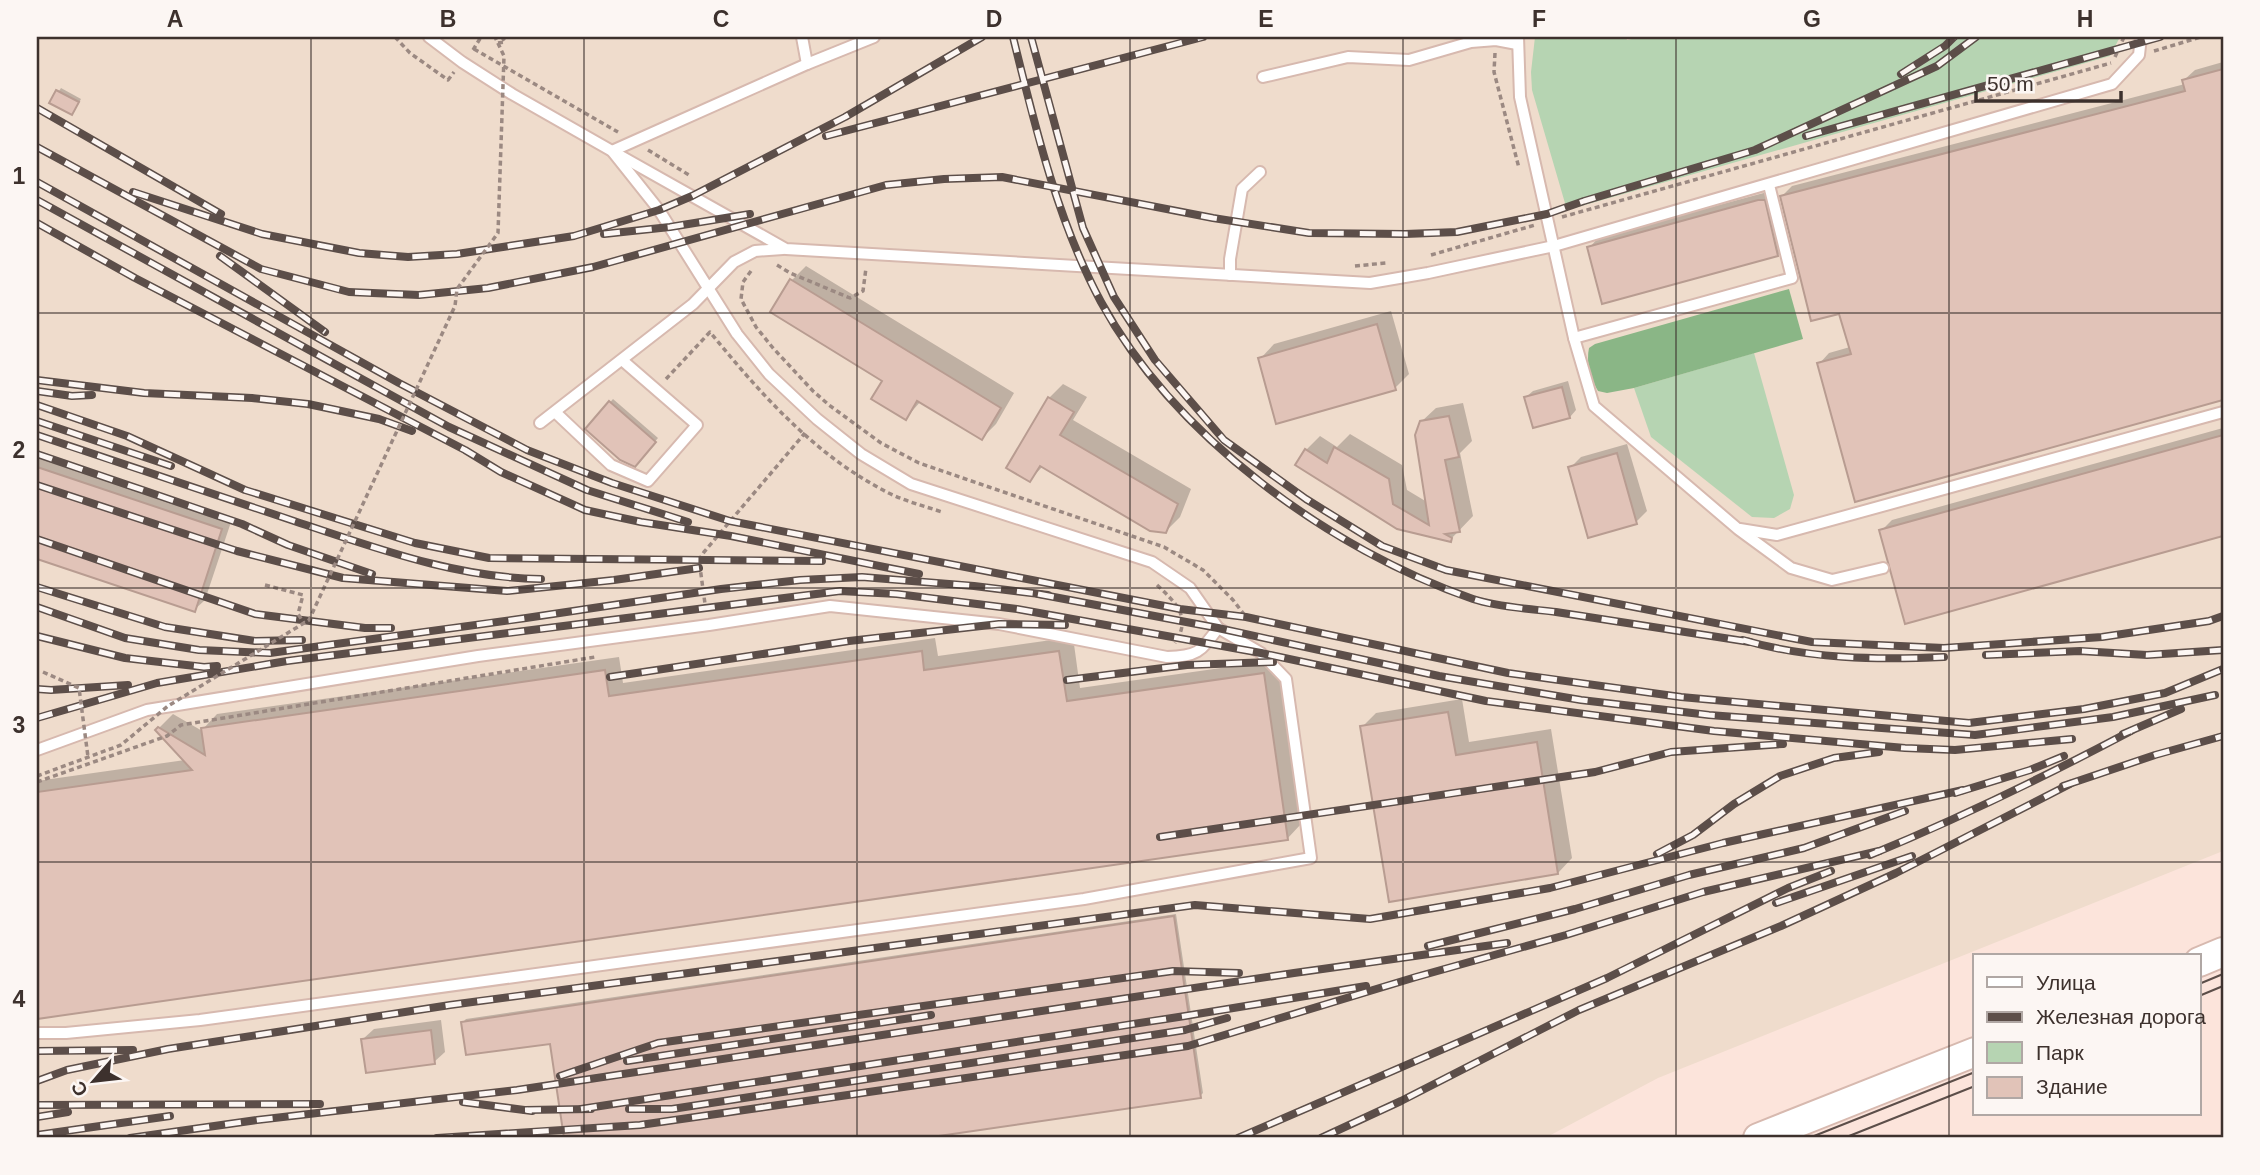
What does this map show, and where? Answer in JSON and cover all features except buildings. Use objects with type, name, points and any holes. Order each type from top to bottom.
[{"type":"main road","points":[[2200,962],[2223,952]]},
{"type":"main road","points":[[1758,1138],[1973,1053]]},
{"type":"lane","points":[[429,37],[512,94],[786,249]]},
{"type":"lane","points":[[802,37],[807,64]]},
{"type":"lane","points":[[612,151],[874,37]]},
{"type":"lane","points":[[540,423],[709,290],[734,262],[755,251],[786,249],[1370,283],[1554,246],[2112,84],[2139,55],[2141,37]]},
{"type":"lane","points":[[1263,78],[1348,57],[1409,60],[1471,42],[1518,40],[1520,97],[1574,338],[1594,406],[1738,528],[1791,568],[1832,580],[1883,568]]},
{"type":"lane","points":[[37,1033],[66,1033],[200,1020],[1084,899],[1311,858],[1286,679],[1261,653],[1218,628],[1190,589],[1152,562],[911,484],[861,454],[817,419],[769,373],[737,334],[659,210],[612,151]]},
{"type":"lane","points":[[1230,275],[1230,258],[1242,189],[1260,173]]},
{"type":"lane","points":[[1574,338],[1792,278],[1769,185]]},
{"type":"lane","points":[[555,412],[611,465],[648,481],[697,425],[622,360]]},
{"type":"lane","points":[[1738,528],[1777,535],[2223,412]]},
{"type":"lane","points":[[37,750],[147,710],[478,656],[830,606],[999,624],[1167,657],[1192,656],[1207,643],[1218,628]]},
{"type":"path","points":[[395,37],[410,53],[448,80]]},
{"type":"path","points":[[481,37],[474,49],[699,181]]},
{"type":"path","points":[[37,776],[121,745],[168,706],[309,620],[455,306],[457,289],[498,233],[504,56],[495,37]]},
{"type":"path","points":[[498,43],[505,42],[502,37]]},
{"type":"path","points":[[1496,40],[1494,72],[1521,175]]},
{"type":"path","points":[[1423,258],[2112,63]]},
{"type":"path","points":[[1528,228],[1532,216]]},
{"type":"path","points":[[768,263],[850,298],[863,291],[866,254]]},
{"type":"path","points":[[1347,266],[1389,263]]},
{"type":"path","points":[[755,268],[747,275],[740,291],[741,299],[773,348],[813,391],[881,443],[919,463],[1140,538],[1176,553],[1216,582],[1246,617]]},
{"type":"path","points":[[655,390],[710,332],[754,386],[804,434],[848,468],[903,500],[943,512]]},
{"type":"path","points":[[709,625],[699,560],[829,405]]},
{"type":"path","points":[[1147,579],[1180,609],[1182,623],[1179,638],[1167,657]]},
{"type":"path","points":[[265,584],[303,595],[298,614],[304,623]]},
{"type":"path","points":[[37,782],[167,736],[181,725],[600,656]]},
{"type":"path","points":[[43,672],[79,688],[88,757]]},
{"type":"shaded area","points":[[37,37],[2223,37],[2223,851],[1658,1078],[1545,1138],[37,1138]]},
{"type":"green space","points":[[1535,37],[1626,37],[1627,40],[1641,37],[2120,37],[2110,56],[1567,210],[1532,90]]},
{"type":"green space","points":[[1789,289],[1803,339],[1634,388],[1607,393],[1598,391],[1595,386],[1588,359],[1589,348],[1595,344]]},
{"type":"green space","points":[[1754,353],[1794,495],[1790,509],[1774,518],[1752,517],[1651,437],[1634,388]]},
{"type":"tram line","points":[[2200,984],[2223,974]]},
{"type":"tram line","points":[[2200,996],[2223,986]]},
{"type":"tram line","points":[[1809,1138],[1973,1073]]},
{"type":"tram line","points":[[1844,1138],[1973,1087]]},
{"type":"railway","points":[[133,192],[262,234],[359,253],[408,257],[457,254],[574,236],[659,210],[692,196],[845,117],[982,37]]},
{"type":"railway","points":[[1013,37],[1060,206],[1085,271],[1101,302],[1132,351],[1170,398],[1213,442],[1261,482],[1312,519],[1365,551],[1419,578],[1482,602],[1750,642]]},
{"type":"railway","points":[[1031,37],[1083,228],[1114,297],[1155,360],[1224,440],[1306,499],[1382,546],[1446,570],[1812,642],[1944,648],[2102,637],[2209,621],[2223,616]]},
{"type":"railway","points":[[826,136],[1203,37]]},
{"type":"railway","points":[[1901,74],[1945,46],[1954,37]]},
{"type":"railway","points":[[37,147],[261,269],[349,292],[419,295],[488,288],[593,267],[886,185],[944,179],[1002,177],[1213,218],[1309,233],[1457,232],[1547,214],[1755,150],[1937,66],[1976,37]]},
{"type":"railway","points":[[1806,136],[2160,37]]},
{"type":"railway","points":[[37,108],[221,214]]},
{"type":"railway","points":[[37,182],[399,383],[527,450],[612,483],[730,521],[1180,609],[1246,617],[1508,673],[1681,697],[1969,723],[2084,709],[2165,693],[2223,669]]},
{"type":"railway","points":[[37,200],[449,427],[587,490],[688,522]]},
{"type":"railway","points":[[604,234],[750,214]]},
{"type":"railway","points":[[37,223],[135,278],[465,450],[501,472],[585,510],[919,574]]},
{"type":"railway","points":[[220,256],[325,332]]},
{"type":"railway","points":[[37,380],[144,393],[252,398],[308,404],[379,419],[412,431]]},
{"type":"railway","points":[[37,391],[72,396],[92,395]]},
{"type":"railway","points":[[37,405],[127,436],[245,490],[415,543],[489,558],[822,561]]},
{"type":"railway","points":[[37,421],[171,466]]},
{"type":"railway","points":[[37,435],[415,559],[477,573],[541,579]]},
{"type":"railway","points":[[37,454],[242,524],[288,545],[372,574]]},
{"type":"railway","points":[[37,485],[237,551],[343,578],[507,591],[699,568]]},
{"type":"railway","points":[[37,539],[255,614],[365,628],[391,628]]},
{"type":"railway","points":[[37,607],[125,638],[199,650],[270,653],[800,580],[862,577],[1048,595]]},
{"type":"railway","points":[[37,587],[165,627],[255,641],[302,640]]},
{"type":"railway","points":[[37,718],[157,683],[287,661],[840,591],[897,594],[1017,609],[1261,653],[1486,701],[1714,731],[1955,750],[2072,739]]},
{"type":"railway","points":[[1038,594],[1218,628],[1439,676],[1581,700],[1709,715],[1975,735],[2113,717],[2215,695]]},
{"type":"railway","points":[[610,677],[849,641],[999,624],[1065,625]]},
{"type":"railway","points":[[37,636],[125,658],[204,667],[217,666]]},
{"type":"railway","points":[[1743,640],[1817,655],[1944,657]]},
{"type":"railway","points":[[1986,655],[2080,651],[2147,655],[2223,650]]},
{"type":"railway","points":[[1067,680],[1187,665],[1273,662]]},
{"type":"railway","points":[[37,689],[128,685]]},
{"type":"railway","points":[[2123,734],[2181,709]]},
{"type":"railway","points":[[1870,855],[2002,796],[2131,731]]},
{"type":"railway","points":[[2063,786],[2155,755],[2223,736]]},
{"type":"railway","points":[[1160,837],[1595,772],[1671,752],[1783,744]]},
{"type":"railway","points":[[1657,854],[1693,835],[1734,804],[1780,776],[1834,758],[1879,752]]},
{"type":"railway","points":[[1955,793],[2030,770],[2064,756]]},
{"type":"railway","points":[[1321,1138],[1401,1101],[1579,1010],[1781,926],[1896,873],[2070,784]]},
{"type":"railway","points":[[37,1081],[67,1070],[168,1049],[450,1005],[1195,905],[1370,919],[1550,888],[1723,843],[1963,790]]},
{"type":"railway","points":[[1428,946],[1575,909],[1689,875],[1804,848],[1905,811]]},
{"type":"railway","points":[[437,1138],[640,1125],[1188,1046],[1703,892],[1879,851]]},
{"type":"railway","points":[[1776,903],[1912,856]]},
{"type":"railway","points":[[1238,1138],[1607,978],[1788,888],[1831,871]]},
{"type":"railway","points":[[130,1138],[257,1120],[517,1090],[1507,943]]},
{"type":"railway","points":[[560,1076],[658,1043],[1173,971],[1239,973]]},
{"type":"railway","points":[[581,1109],[1366,986]]},
{"type":"railway","points":[[627,1061],[931,1015]]},
{"type":"railway","points":[[629,1109],[672,1109],[1185,1030],[1227,1018]]},
{"type":"railway","points":[[37,1051],[133,1050]]},
{"type":"railway","points":[[463,1102],[532,1111]]},
{"type":"railway","points":[[37,1105],[320,1104]]},
{"type":"railway","points":[[525,1110],[591,1109]]},
{"type":"railway","points":[[37,1117],[68,1112]]},
{"type":"railway","points":[[37,1135],[170,1116]]}]
